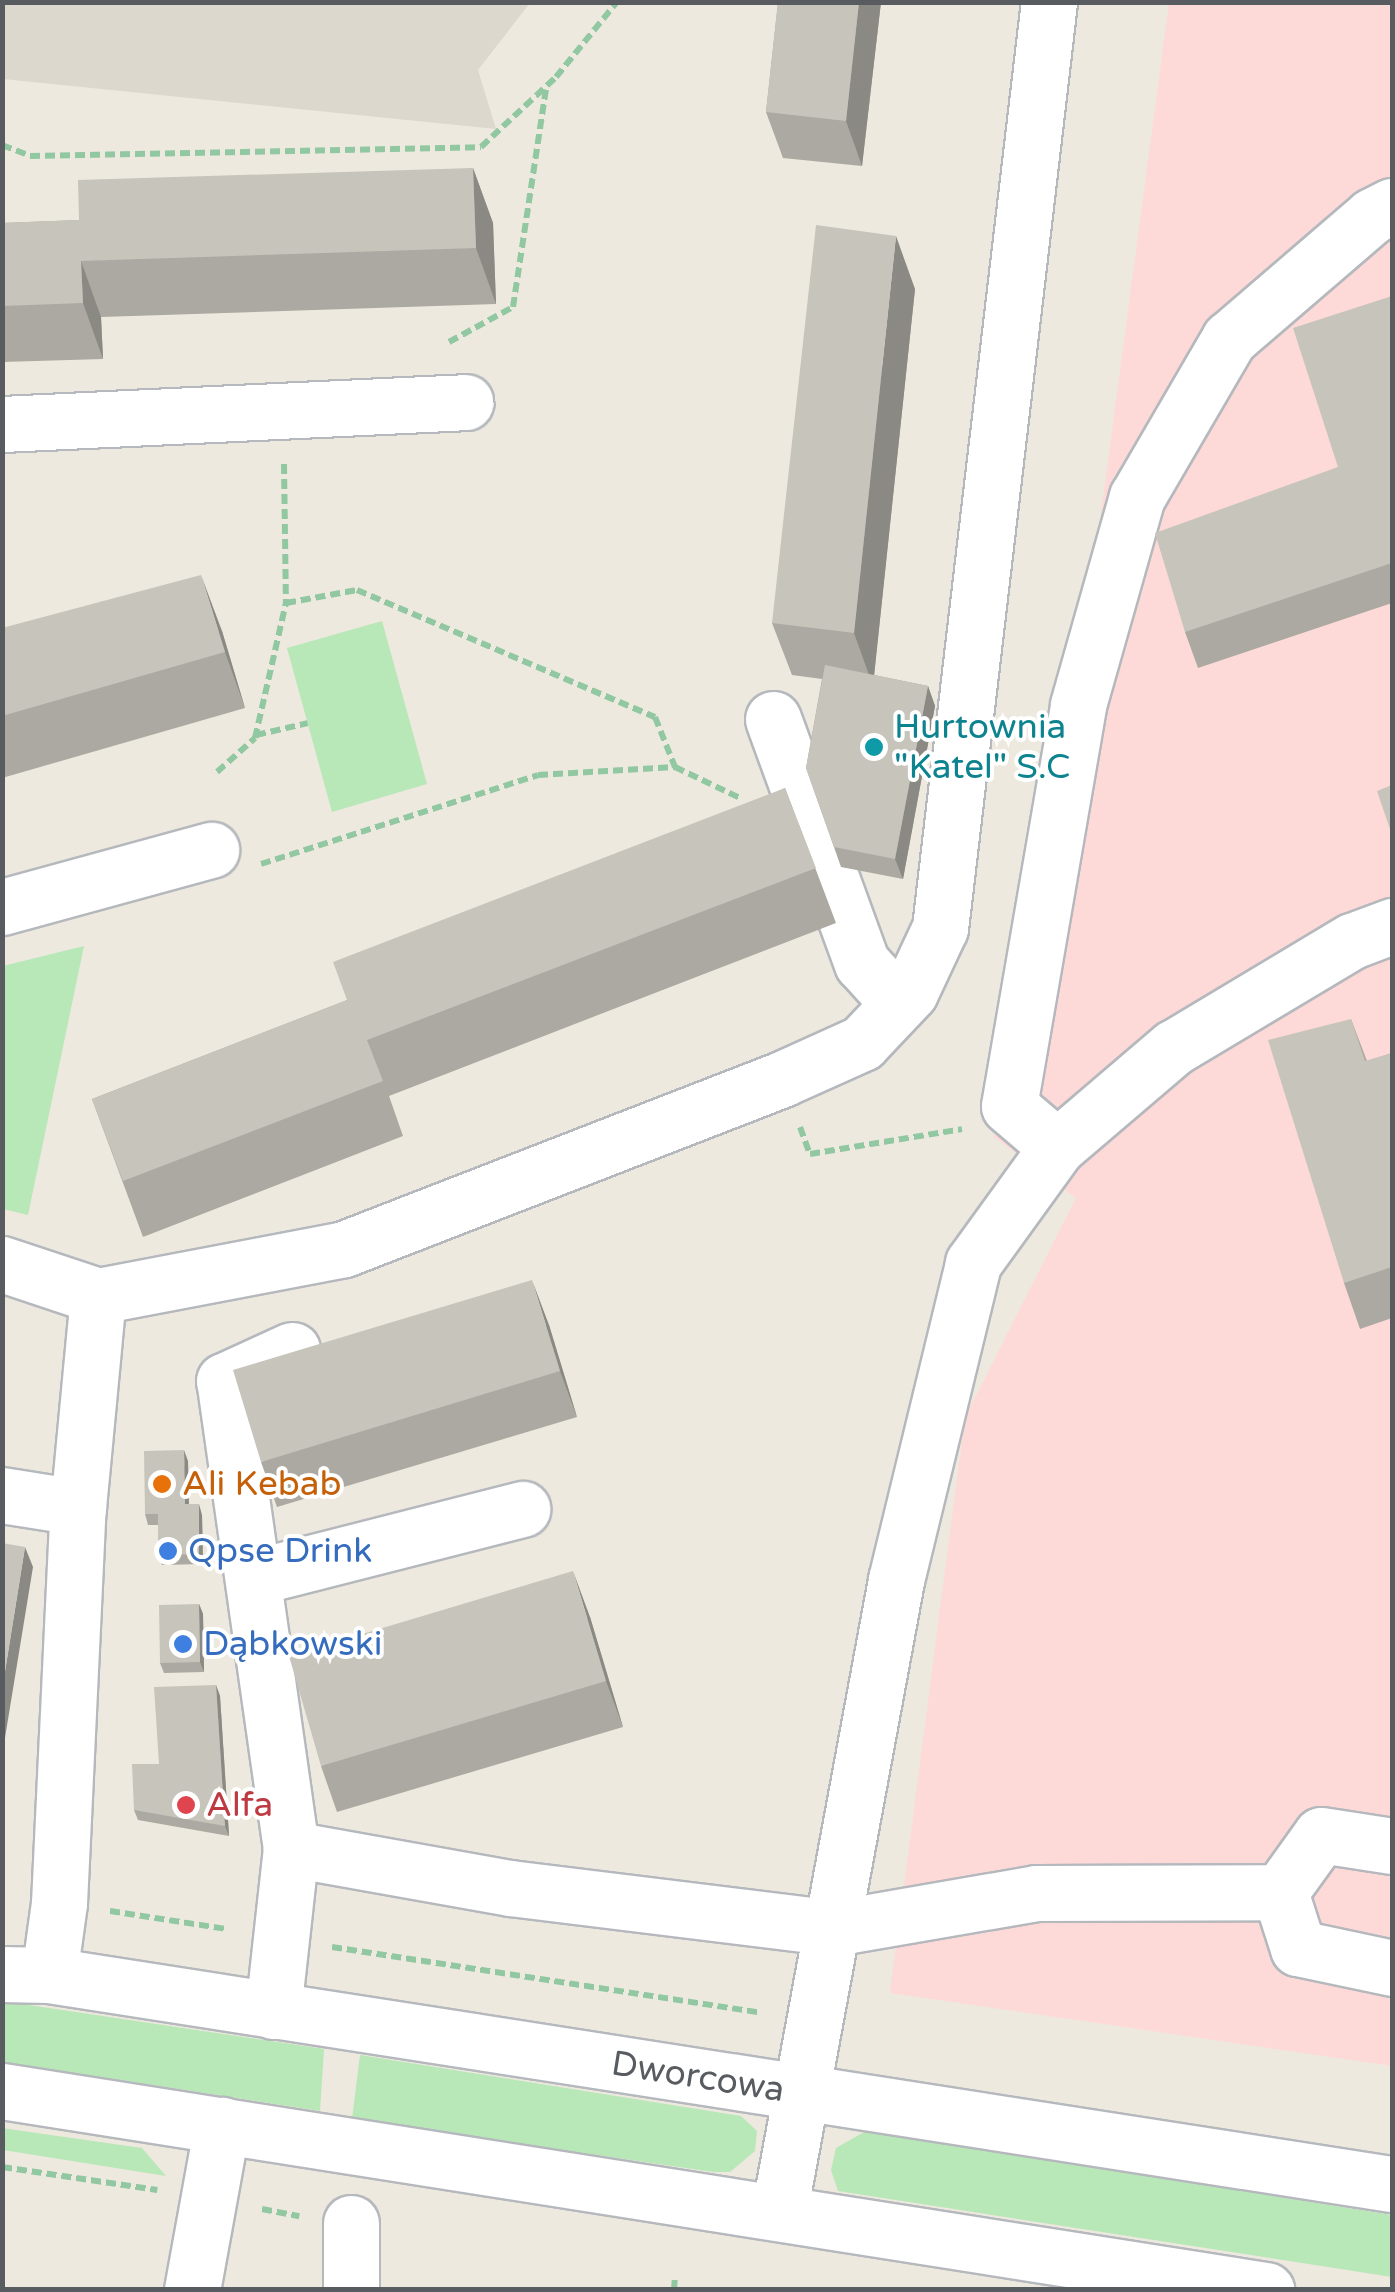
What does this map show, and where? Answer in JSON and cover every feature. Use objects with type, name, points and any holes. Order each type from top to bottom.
[{"type":"street","points":[[2,1264],[98,1296],[344,1249],[782,1079],[862,1042],[899,1004],[940,928],[1050,2]]},
{"type":"street","points":[[1041,1132],[1009,1106],[1078,705],[1137,497],[1229,339],[1372,216],[1392,206]]},
{"type":"street","points":[[2,424],[465,402]]},
{"type":"street","points":[[773,719],[862,963],[899,1004]]},
{"type":"street","points":[[2,907],[227,859]]},
{"type":"street","points":[[780,2212],[896,1580],[973,1263],[1041,1132],[1172,1048],[1352,941],[1392,926]]},
{"type":"street","points":[[26,1974],[59,1903],[78,1507],[98,1296]]},
{"type":"street","points":[[273,2011],[290,1849],[255,1577],[224,1381],[292,1350]]},
{"type":"street","points":[[2,1495],[78,1507]]},
{"type":"street","points":[[255,1577],[522,1509]]},
{"type":"street","points":[[1280,1892],[1321,1835],[1392,1846]]},
{"type":"street","points":[[290,1849],[510,1888],[834,1928],[1036,1893],[1280,1892]]},
{"type":"street","points":[[1280,1892],[1298,1948],[1392,1968]]},
{"type":"street","name":"Dworcowa","points":[[26,1974],[1392,2184]]},
{"type":"street","points":[[2,2091],[1266,2290]]},
{"type":"street","points":[[192,2290],[222,2126]]},
{"type":"street","points":[[351,2223],[351,2290]]},
{"type":"path","points":[[2,145],[30,156],[481,147],[546,86],[617,2]]},
{"type":"path","points":[[449,342],[513,306],[546,86]]},
{"type":"path","points":[[256,735],[286,603],[284,481]]},
{"type":"path","points":[[286,603],[357,590],[508,650],[656,717],[674,767]]},
{"type":"path","points":[[217,772],[256,735],[308,723]]},
{"type":"path","points":[[227,859],[538,774],[674,767],[749,803]]},
{"type":"path","points":[[810,1154],[1041,1132]]},
{"type":"path","points":[[59,1903],[816,2021]]},
{"type":"path","points":[[674,2290],[675,2276]]},
{"type":"shaded area","points":[[2,3],[530,3],[478,70],[496,129],[3,79]]},
{"type":"shaded area","points":[[1169,3],[1392,3],[1392,2066],[890,1993],[965,1417],[1076,1198],[994,1137],[1096,551]]},
{"type":"green space","points":[[382,621],[427,784],[332,812],[287,648]]},
{"type":"green space","points":[[84,946],[28,1215],[3,1209],[3,966]]},
{"type":"green space","points":[[2,2001],[324,2049],[320,2111],[3,2062]]},
{"type":"green space","points":[[360,2055],[741,2116],[757,2131],[755,2151],[730,2172],[713,2172],[352,2119]]},
{"type":"green space","points":[[2,2128],[142,2148],[166,2176],[3,2150]]},
{"type":"green space","points":[[866,2131],[1392,2215],[1392,2277],[838,2191],[831,2170],[836,2148]]},
{"type":"building","points":[[778,2],[859,2],[846,121],[766,112]]},
{"type":"building","points":[[473,168],[476,248],[81,261],[83,303],[2,306],[2,223],[79,220],[78,180]]},
{"type":"building","points":[[816,225],[896,236],[854,633],[772,623]]},
{"type":"building","points":[[1392,296],[1392,563],[1185,632],[1155,533],[1338,467],[1293,328]]},
{"type":"building","points":[[201,575],[225,652],[2,716],[2,628]]},
{"type":"building","name":"Hurtownia \"Katel\" S.C","points":[[825,665],[928,686],[895,859],[834,847],[806,768]]},
{"type":"building","points":[[1392,785],[1392,835],[1377,791]]},
{"type":"building","points":[[785,788],[816,868],[367,1040],[383,1081],[123,1181],[92,1099],[347,1000],[333,962]]},
{"type":"building","points":[[1351,1019],[1365,1061],[1392,1053],[1392,1267],[1344,1283],[1268,1040]]},
{"type":"building","points":[[532,1280],[560,1371],[261,1462],[233,1370]]},
{"type":"building","points":[[184,1450],[185,1504],[199,1504],[199,1554],[158,1555],[158,1514],[145,1514],[144,1451]]},
{"type":"building","points":[[2,1543],[25,1547],[2,1690]]},
{"type":"building","points":[[573,1571],[606,1681],[321,1766],[289,1656]]},
{"type":"building","name":"Dąbkowski","points":[[199,1604],[200,1662],[160,1663],[159,1605]]},
{"type":"building","points":[[216,1685],[225,1826],[134,1810],[132,1764],[159,1764],[154,1687]]},
{"type":"place","name":"Hurtownia \"Katel\" S.C","points":[[874,747]]},
{"type":"place","name":"Ali Kebab","points":[[162,1484]]},
{"type":"place","name":"Qpse Drink","points":[[168,1551]]},
{"type":"place","name":"Dąbkowski","points":[[183,1644]]},
{"type":"place","name":"Alfa","points":[[186,1805]]}]
